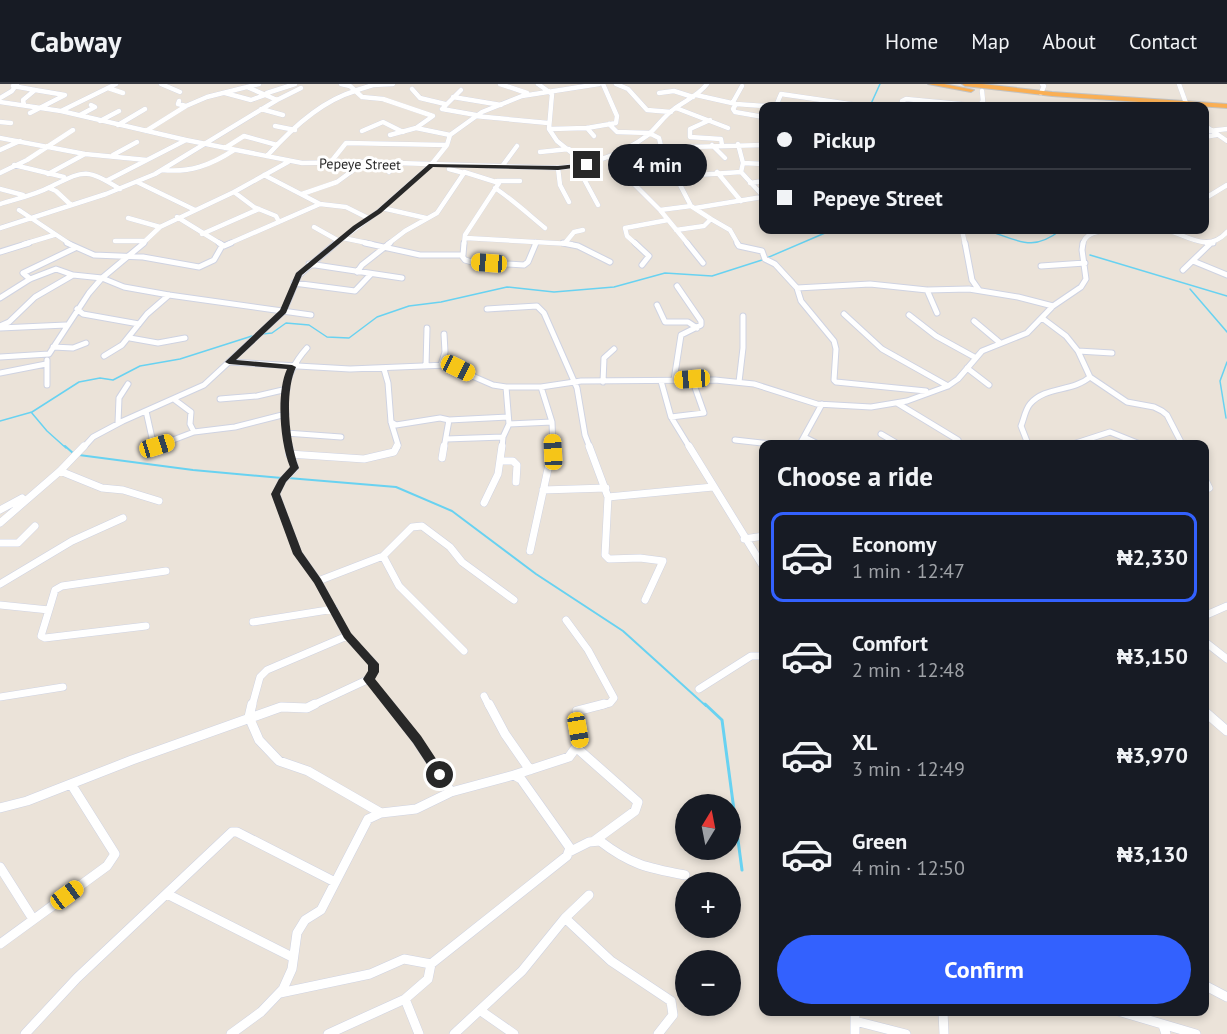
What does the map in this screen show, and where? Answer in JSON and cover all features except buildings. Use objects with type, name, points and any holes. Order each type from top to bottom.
[{"type":"highway","points":[[931,84],[982,91],[1041,89],[1135,102]]},
{"type":"highway","points":[[965,84],[1041,89],[1159,102]]},
{"type":"highway","points":[[1209,106],[1227,106]]},
{"type":"highway","points":[[1209,109],[1227,111]]},
{"type":"street","points":[[61,111],[116,84]]},
{"type":"street","points":[[161,84],[180,92]]},
{"type":"street","points":[[227,84],[238,89]]},
{"type":"street","points":[[146,130],[186,106],[259,84]]},
{"type":"street","points":[[225,93],[251,100],[295,84]]},
{"type":"street","points":[[341,84],[362,97],[383,99],[433,116],[416,128],[390,135]]},
{"type":"street","points":[[267,156],[277,145],[335,98],[374,85],[393,84]]},
{"type":"street","points":[[500,84],[510,85],[521,93],[533,94]]},
{"type":"street","points":[[538,84],[552,94],[548,123],[554,137],[587,165]]},
{"type":"street","points":[[0,523],[21,502],[36,493],[60,471],[93,437],[118,423],[204,385],[284,311],[294,283],[309,264],[382,208],[431,165],[447,145],[450,135],[476,115],[533,94],[601,84],[618,121],[587,128],[550,129]]},
{"type":"street","points":[[616,84],[628,89],[647,110],[671,112]]},
{"type":"street","name":"Pepeye Street","points":[[0,100],[80,115],[204,145],[288,162],[558,168],[587,165],[617,157],[707,84]]},
{"type":"street","points":[[1179,84],[1185,102]]},
{"type":"street","points":[[0,100],[12,91],[15,85],[65,95],[30,113]]},
{"type":"street","points":[[742,86],[733,110],[759,116]]},
{"type":"street","points":[[247,87],[277,100]]},
{"type":"street","points":[[108,88],[123,93]]},
{"type":"street","points":[[0,228],[137,182],[162,170],[261,109],[301,88]]},
{"type":"street","points":[[412,89],[416,95],[425,99],[446,104]]},
{"type":"street","points":[[24,105],[23,100],[35,90]]},
{"type":"street","points":[[461,90],[442,109],[548,123]]},
{"type":"street","points":[[659,93],[674,91],[759,105]]},
{"type":"street","points":[[981,102],[982,91]]},
{"type":"street","points":[[778,102],[782,93],[838,102]]},
{"type":"street","points":[[453,97],[501,105]]},
{"type":"street","points":[[411,108],[425,99]]},
{"type":"street","points":[[902,102],[906,99],[938,102]]},
{"type":"street","points":[[179,101],[178,104],[186,106]]},
{"type":"street","points":[[80,115],[95,107],[91,105]]},
{"type":"street","points":[[676,108],[728,128]]},
{"type":"street","points":[[118,125],[145,109]]},
{"type":"street","points":[[261,109],[283,115]]},
{"type":"street","points":[[100,121],[119,111]]},
{"type":"street","points":[[375,117],[403,132]]},
{"type":"street","points":[[710,120],[690,129],[690,137],[721,139],[722,144]]},
{"type":"street","points":[[362,131],[376,123],[386,121]]},
{"type":"street","points":[[0,122],[11,123]]},
{"type":"street","points":[[609,124],[617,132],[649,133],[659,138],[662,150]]},
{"type":"street","points":[[275,126],[295,130]]},
{"type":"street","points":[[416,128],[450,135]]},
{"type":"street","points":[[587,128],[594,136]]},
{"type":"street","points":[[1209,130],[1227,129]]},
{"type":"street","points":[[0,173],[50,147],[74,130]]},
{"type":"street","points":[[1209,131],[1226,141]]},
{"type":"street","points":[[1209,136],[1216,135]]},
{"type":"street","points":[[225,148],[244,136],[277,145]]},
{"type":"street","points":[[0,138],[85,154],[147,160]]},
{"type":"street","points":[[108,180],[186,140]]},
{"type":"street","points":[[0,150],[20,141]]},
{"type":"street","points":[[113,155],[136,142]]},
{"type":"street","points":[[330,162],[346,143],[447,145]]},
{"type":"street","points":[[703,263],[660,210],[626,175],[617,157],[722,144],[759,145]]},
{"type":"street","points":[[738,144],[743,163],[741,172]]},
{"type":"street","points":[[712,145],[725,158]]},
{"type":"street","points":[[503,165],[517,146]]},
{"type":"street","points":[[540,152],[569,149]]},
{"type":"street","points":[[175,162],[203,169],[234,150]]},
{"type":"street","points":[[673,151],[683,160]]},
{"type":"street","points":[[632,172],[662,166],[649,152]]},
{"type":"street","points":[[48,174],[85,154]]},
{"type":"street","points":[[47,385],[46,364],[52,347],[77,309],[102,278],[128,258],[160,226],[234,192],[288,162]]},
{"type":"street","points":[[302,194],[316,187],[337,182],[365,162]]},
{"type":"street","points":[[743,163],[759,164]]},
{"type":"street","points":[[389,172],[395,164]]},
{"type":"street","points":[[14,165],[67,177]]},
{"type":"street","points":[[444,166],[497,181],[520,181]]},
{"type":"street","points":[[577,166],[598,205]]},
{"type":"street","points":[[162,170],[179,172],[192,168]]},
{"type":"street","points":[[558,168],[560,184],[569,202]]},
{"type":"street","points":[[625,171],[652,178],[741,172]]},
{"type":"street","points":[[357,272],[362,265],[405,231],[437,213],[464,172]]},
{"type":"street","points":[[717,172],[741,201]]},
{"type":"street","points":[[741,172],[759,193]]},
{"type":"street","points":[[0,204],[49,188],[67,177],[86,173],[108,180],[120,189]]},
{"type":"street","points":[[264,175],[320,204],[346,207],[368,218]]},
{"type":"street","points":[[672,176],[676,177],[693,207],[730,230],[739,246],[762,250],[765,259],[775,264],[797,288],[801,301],[834,341],[836,349],[834,380],[836,382],[928,391]]},
{"type":"street","points":[[462,256],[467,232],[499,183],[497,181]]},
{"type":"street","points":[[137,182],[195,210]]},
{"type":"street","points":[[750,183],[759,182]]},
{"type":"street","points":[[1209,196],[1227,185]]},
{"type":"street","points":[[49,188],[56,190],[71,205]]},
{"type":"street","points":[[495,188],[519,204],[525,212],[545,228]]},
{"type":"street","points":[[0,189],[23,195]]},
{"type":"street","points":[[1219,190],[1227,193]]},
{"type":"street","points":[[234,192],[259,209],[276,216],[279,222]]},
{"type":"street","points":[[660,210],[759,198]]},
{"type":"street","points":[[177,217],[222,246],[228,246],[320,204]]},
{"type":"street","points":[[382,208],[426,218]]},
{"type":"street","points":[[202,234],[259,209]]},
{"type":"street","points":[[19,210],[33,217],[49,228],[54,235],[75,248],[94,255],[143,257],[202,266],[214,260],[222,246]]},
{"type":"street","points":[[128,218],[143,224],[160,226]]},
{"type":"street","points":[[676,230],[704,226],[711,219]]},
{"type":"street","points":[[642,265],[649,260],[650,256],[627,236],[626,228],[668,220]]},
{"type":"street","points":[[314,227],[341,240],[385,246],[420,255],[462,256],[465,260],[472,262],[524,266],[536,242]]},
{"type":"street","points":[[565,243],[574,232],[583,230]]},
{"type":"street","points":[[1183,270],[1210,244],[1219,241],[1227,232]]},
{"type":"street","points":[[963,234],[972,280],[979,290]]},
{"type":"street","points":[[229,362],[292,367],[384,369],[441,365],[458,368],[493,385],[506,387],[541,387],[574,382],[692,379],[739,382],[768,387],[822,404],[871,407],[897,403],[948,386],[958,379],[982,351],[999,342],[1027,333],[1053,306],[1081,287],[1086,279],[1082,250],[1084,239],[1090,234]]},
{"type":"street","points":[[1180,234],[1210,244]]},
{"type":"street","points":[[0,252],[54,235]]},
{"type":"street","points":[[466,238],[565,243],[579,246],[610,262]]},
{"type":"street","points":[[115,241],[145,241]]},
{"type":"street","points":[[30,279],[23,273],[75,248]]},
{"type":"street","points":[[1193,261],[1227,275]]},
{"type":"street","points":[[1041,266],[1085,263]]},
{"type":"street","points":[[309,264],[402,278]]},
{"type":"street","points":[[0,298],[30,279],[56,269],[73,275],[102,278],[124,286],[169,295],[311,315]]},
{"type":"street","points":[[294,283],[357,291],[371,274]]},
{"type":"street","points":[[0,327],[9,322],[35,297],[73,275]]},
{"type":"street","points":[[797,288],[870,284],[927,290],[979,290],[1053,306]]},
{"type":"street","points":[[674,380],[681,335],[701,326],[701,321],[677,286]]},
{"type":"street","points":[[927,290],[937,313]]},
{"type":"street","points":[[104,356],[130,338],[150,310],[169,295]]},
{"type":"street","points":[[657,305],[665,322],[688,322],[697,328]]},
{"type":"street","points":[[487,309],[540,307],[554,332],[574,382],[585,435],[606,488],[608,497],[607,558],[663,561],[645,600]]},
{"type":"street","points":[[77,309],[83,314],[139,324]]},
{"type":"street","points":[[844,314],[882,349],[948,386]]},
{"type":"street","points":[[909,315],[936,336],[976,358]]},
{"type":"street","points":[[739,382],[743,348],[743,316]]},
{"type":"street","points":[[1042,318],[1066,336],[1078,351],[1090,377],[1127,402],[1154,407],[1162,411],[1180,440]]},
{"type":"street","points":[[974,321],[999,342]]},
{"type":"street","points":[[0,327],[66,325]]},
{"type":"street","points":[[426,328],[426,366]]},
{"type":"street","points":[[441,365],[445,352],[444,334]]},
{"type":"street","points":[[130,338],[156,343],[177,342],[186,338]]},
{"type":"street","points":[[52,347],[74,348],[86,344]]},
{"type":"street","points":[[0,808],[71,784],[132,759],[249,717],[281,707],[307,708],[369,679],[374,672],[374,664],[347,636],[318,581],[298,554],[276,494],[282,481],[295,468],[289,454],[286,433],[287,378],[292,367],[307,348]]},
{"type":"street","points":[[603,382],[603,358],[614,349]]},
{"type":"street","points":[[1078,351],[1112,353]]},
{"type":"street","points":[[0,357],[49,354]]},
{"type":"street","points":[[0,373],[46,364]]},
{"type":"street","points":[[968,368],[989,385]]},
{"type":"street","points":[[289,454],[343,459],[384,456],[397,449],[384,369]]},
{"type":"street","points":[[1027,440],[1021,426],[1029,405],[1049,390],[1081,384],[1090,377]]},
{"type":"street","points":[[671,417],[704,413],[692,379]]},
{"type":"street","points":[[661,381],[671,417],[759,561]]},
{"type":"street","points":[[118,423],[119,398],[128,384]]},
{"type":"street","points":[[484,503],[497,477],[503,437],[509,421],[506,387]]},
{"type":"street","points":[[530,551],[553,452],[552,422],[541,387]]},
{"type":"street","points":[[220,399],[257,396],[287,389]]},
{"type":"street","points":[[175,399],[191,412],[190,424],[194,432]]},
{"type":"street","points":[[897,403],[933,425],[954,434],[958,440]]},
{"type":"street","points":[[803,440],[822,404]]},
{"type":"street","points":[[146,411],[152,438],[157,446],[194,432],[235,427],[286,414]]},
{"type":"street","points":[[391,422],[396,425],[440,418],[552,422]]},
{"type":"street","points":[[442,458],[449,420]]},
{"type":"street","points":[[1085,440],[1110,432],[1130,440]]},
{"type":"street","points":[[286,433],[341,437]]},
{"type":"street","points":[[881,434],[891,440]]},
{"type":"street","points":[[446,439],[503,437]]},
{"type":"street","points":[[735,440],[759,443]]},
{"type":"street","points":[[500,461],[513,461],[518,465],[516,482]]},
{"type":"street","points":[[60,471],[102,488],[123,490],[159,501]]},
{"type":"street","points":[[608,497],[713,487]]},
{"type":"street","points":[[543,489],[606,488]]},
{"type":"street","points":[[0,510],[36,493]]},
{"type":"street","points":[[0,584],[72,541],[123,518]]},
{"type":"street","points":[[0,543],[18,543],[35,526]]},
{"type":"street","points":[[318,581],[383,556],[412,527],[422,526],[450,547],[462,561],[514,600]]},
{"type":"street","points":[[744,539],[759,537]]},
{"type":"street","points":[[383,556],[399,586],[464,651]]},
{"type":"street","points":[[146,626],[45,638],[41,636],[55,590],[62,586],[166,571]]},
{"type":"street","points":[[0,605],[49,610]]},
{"type":"street","points":[[1209,614],[1227,606]]},
{"type":"street","points":[[253,622],[334,609]]},
{"type":"street","points":[[231,1034],[261,1012],[280,993],[292,969],[297,933],[305,920],[321,910],[368,819],[381,813],[416,809],[451,792],[569,758],[578,749],[580,742],[577,711],[610,703],[614,698],[588,650],[566,620]]},
{"type":"street","points":[[347,636],[267,670],[260,677],[249,717],[259,740],[279,761],[308,771],[381,813]]},
{"type":"street","points":[[1209,645],[1227,659]]},
{"type":"street","points":[[699,689],[751,656],[759,656]]},
{"type":"street","points":[[369,679],[417,739],[451,792]]},
{"type":"street","points":[[0,697],[63,687]]},
{"type":"street","points":[[484,696],[505,734],[530,770]]},
{"type":"street","points":[[1209,715],[1227,731]]},
{"type":"street","points":[[328,1034],[405,999],[428,979],[431,964],[570,852],[594,841],[635,811],[638,802],[578,749]]},
{"type":"street","points":[[514,775],[521,779],[570,848],[570,852]]},
{"type":"street","points":[[0,944],[107,866],[115,854],[71,784]]},
{"type":"street","points":[[25,1034],[77,978],[232,832],[237,832],[335,882]]},
{"type":"street","points":[[594,841],[604,843],[619,856],[639,866],[675,873]]},
{"type":"street","points":[[0,867],[33,919]]},
{"type":"street","points":[[166,894],[292,957]]},
{"type":"street","points":[[454,1034],[522,971],[565,918],[589,895]]},
{"type":"street","points":[[565,918],[611,961],[670,1001],[673,1015],[658,1034]]},
{"type":"street","points":[[280,993],[370,974],[404,960],[431,964]]},
{"type":"street","points":[[1209,988],[1227,997]]},
{"type":"street","points":[[405,999],[419,1034]]},
{"type":"street","points":[[481,1011],[514,1034]]},
{"type":"street","points":[[855,1034],[855,1016],[906,1034]]},
{"type":"street","points":[[943,1016],[944,1034]]},
{"type":"street","points":[[1131,1016],[1165,1029],[1196,1034]]},
{"type":"waterway","points":[[872,102],[880,84]]},
{"type":"waterway","points":[[262,334],[272,333],[286,323],[309,325],[327,337],[349,338],[377,317],[409,306],[441,302],[507,287],[554,292],[614,287],[665,273],[712,276],[762,260],[823,234]]},
{"type":"waterway","points":[[998,234],[1033,243],[1055,234]]},
{"type":"waterway","points":[[1090,255],[1227,296]]},
{"type":"waterway","points":[[1190,289],[1227,332]]},
{"type":"waterway","points":[[31,412],[79,382],[100,378],[113,380],[140,366],[180,359],[252,336]]},
{"type":"waterway","points":[[1226,418],[1220,381],[1227,362]]},
{"type":"waterway","points":[[0,421],[31,412]]},
{"type":"waterway","points":[[31,412],[66,448]]},
{"type":"waterway","points":[[65,446],[74,454]]},
{"type":"waterway","points":[[79,455],[193,470],[282,478]]},
{"type":"waterway","points":[[288,478],[396,487],[452,511],[536,574],[623,631],[706,706]]},
{"type":"waterway","points":[[705,704],[722,720],[742,870]]},
{"type":"route","points":[[440,775],[417,739],[369,679],[374,672],[374,664],[347,636],[318,581],[298,554],[281,512],[276,494],[282,481],[295,468],[289,454],[286,433],[287,378],[292,367],[229,362],[284,311],[299,274],[355,227],[379,211],[431,165],[558,168],[587,165]]}]
